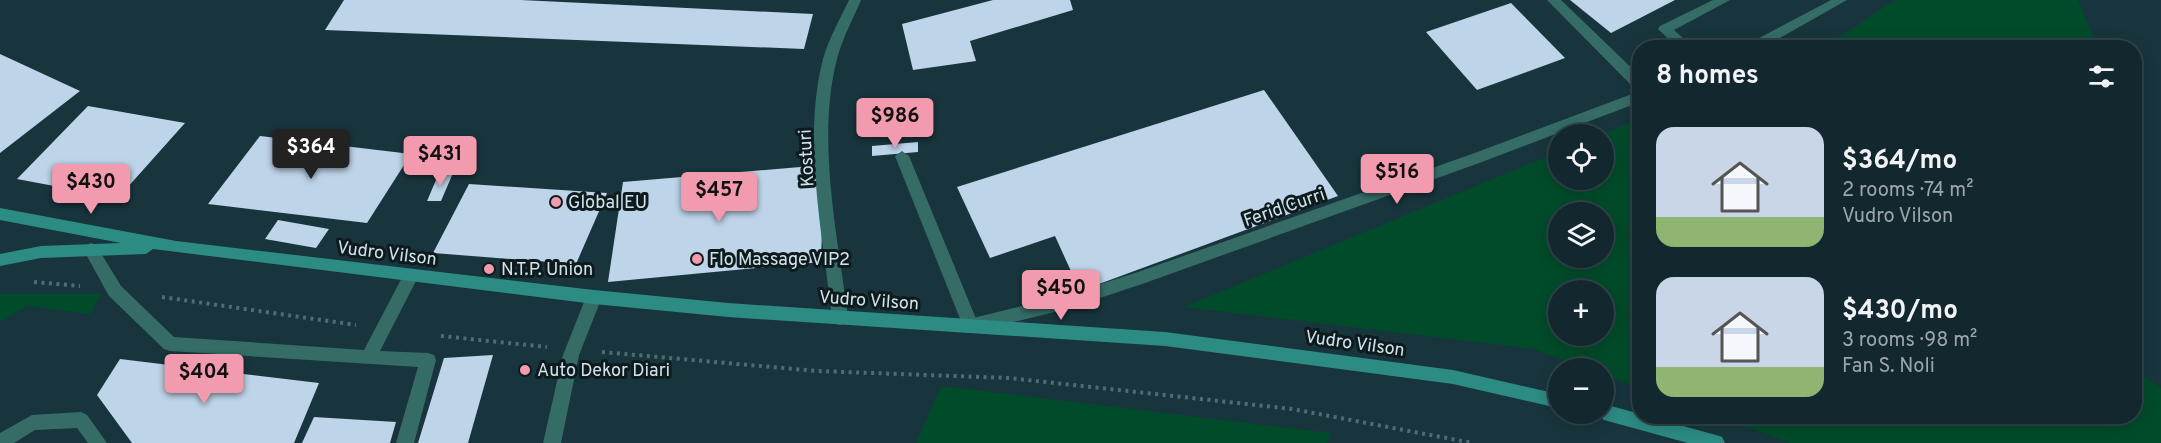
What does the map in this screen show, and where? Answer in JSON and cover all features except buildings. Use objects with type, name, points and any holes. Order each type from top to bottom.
[{"type":"main road","points":[[0,214],[176,247]]},
{"type":"main road","name":"Vudro Vilson","points":[[176,247],[594,297],[840,318],[1164,339],[1453,377],[1548,399]]},
{"type":"main road","points":[[0,260],[41,252],[176,247]]},
{"type":"main road","points":[[1614,415],[1632,420]]},
{"type":"main road","points":[[1647,424],[1716,443]]},
{"type":"street","name":"Kosturi","points":[[840,318],[823,149],[824,92],[830,58],[855,0]]},
{"type":"street","points":[[1553,0],[1632,77]]},
{"type":"street","points":[[1678,40],[1665,29],[1724,0]]},
{"type":"street","points":[[1766,40],[1841,0]]},
{"type":"street","name":"Ferid Curri","points":[[970,326],[1067,302],[1140,278],[1444,170],[1632,99]]},
{"type":"street","points":[[902,156],[970,326]]},
{"type":"street","points":[[91,249],[115,291],[170,344],[428,360],[405,443]]},
{"type":"street","points":[[368,358],[411,275]]},
{"type":"street","points":[[552,443],[573,350],[594,297]]},
{"type":"street","points":[[0,442],[32,423],[81,420],[98,443]]},
{"type":"path","points":[[22,282],[43,282],[115,291],[383,329]]},
{"type":"path","points":[[435,335],[573,350],[817,371],[1009,378],[1292,409],[1473,443]]},
{"type":"green space","points":[[1895,0],[2078,0],[2095,40],[1829,40],[1846,33]]},
{"type":"green space","points":[[1632,122],[1632,385],[1614,379],[1614,358],[1558,358],[1534,349],[1184,307],[1548,156],[1548,190],[1614,190],[1614,129]]},
{"type":"green space","points":[[0,294],[101,294],[90,314],[27,306],[0,322]]},
{"type":"green space","points":[[2142,375],[2161,388],[2161,443],[1790,443],[1738,424],[2142,424]]},
{"type":"green space","points":[[941,386],[1331,433],[1327,443],[916,443]]},
{"type":"place","name":"Global EU","points":[[556,202]]},
{"type":"place","name":"Flo Massage VIP2","points":[[697,259]]},
{"type":"place","name":"N.T.P. Union","points":[[489,269]]},
{"type":"place","name":"Auto Dekor Diari","points":[[525,370]]}]
